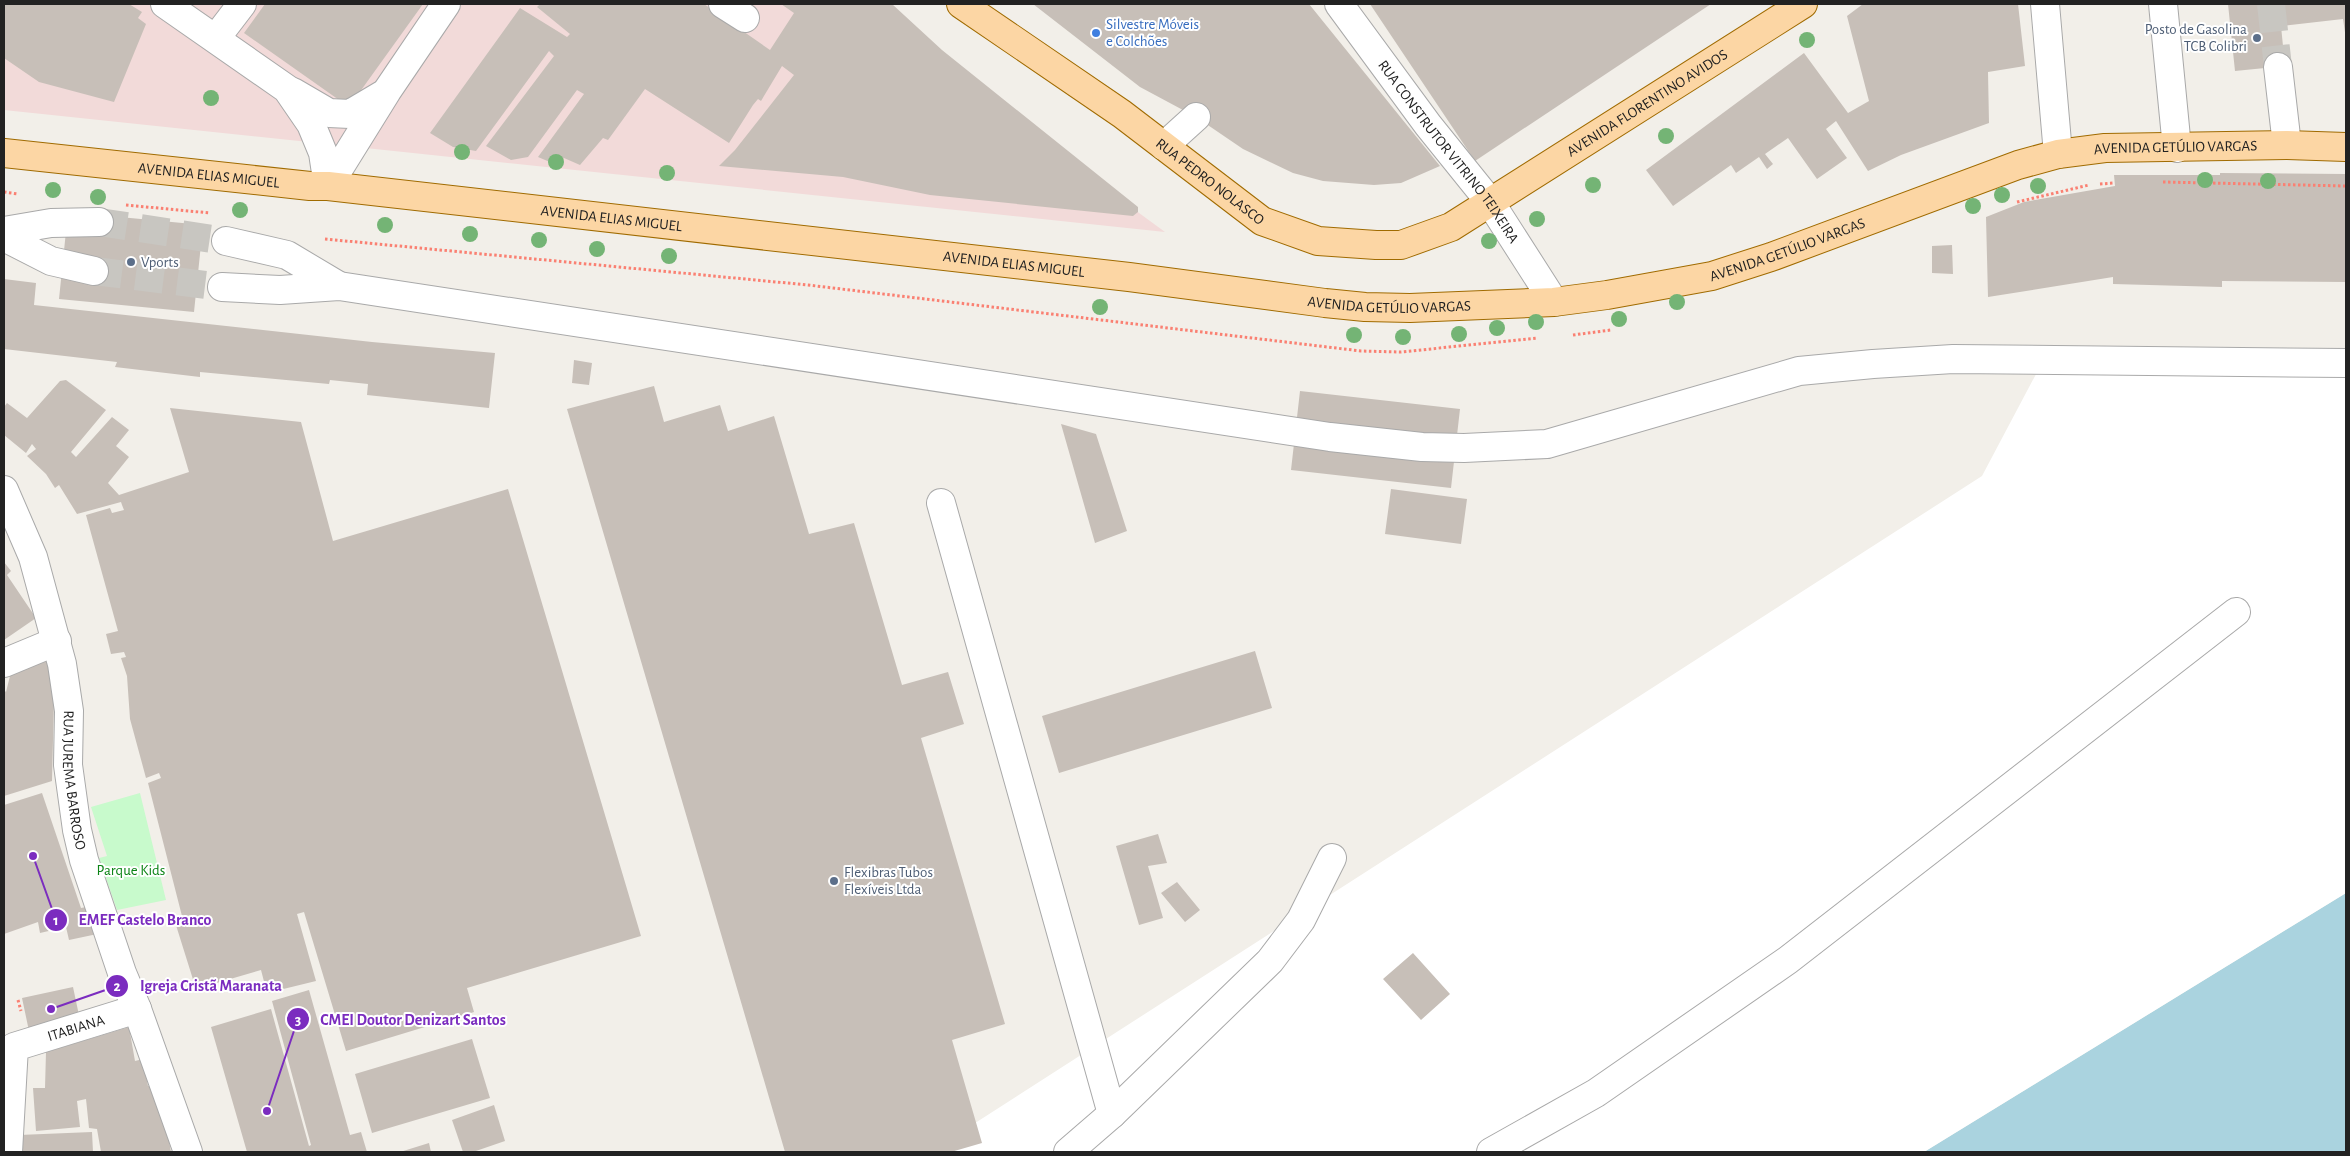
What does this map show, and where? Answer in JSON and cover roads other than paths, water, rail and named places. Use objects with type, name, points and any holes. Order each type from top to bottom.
[{"type":"main road","name":"RUA PEDRO NOLASCO","points":[[961,4],[1122,114],[1262,221],[1318,241],[1401,245],[1450,227],[1490,202]]},
{"type":"main road","name":"AVENIDA FLORENTINO AVIDOS","points":[[1490,202],[1803,4]]},
{"type":"main road","name":"AVENIDA GETÚLIO VARGAS","points":[[1219,288],[1365,307],[1410,308],[1554,302],[1607,295],[1712,276],[1771,257],[2018,166],[2058,154],[2105,148],[2287,145],[2346,147]]},
{"type":"main road","name":"AVENIDA ELIAS MIGUEL","points":[[4,153],[310,186],[328,186],[1219,288]]},
{"type":"street","points":[[165,4],[287,89],[330,112],[350,114],[387,91]]},
{"type":"street","points":[[216,38],[242,4]]},
{"type":"street","points":[[328,186],[387,91],[446,4]]},
{"type":"street","name":"RUA CONSTRUTOR VITRINO TEIXEIRA","points":[[1339,4],[1420,128],[1490,202],[1554,302]]},
{"type":"street","points":[[2045,4],[2058,154]]},
{"type":"street","points":[[2164,4],[2177,148]]},
{"type":"street","points":[[2278,67],[2287,145]]},
{"type":"street","points":[[287,89],[311,124],[323,153],[328,186]]},
{"type":"street","points":[[1164,146],[1196,117]]},
{"type":"street","points":[[4,231],[51,222],[99,222]]},
{"type":"street","points":[[4,237],[50,261],[94,271]]},
{"type":"street","points":[[226,241],[287,255],[339,286]]},
{"type":"street","points":[[222,287],[280,290],[339,286],[1330,437],[1464,448],[1547,444],[1799,371],[1953,358],[2346,363]]},
{"type":"street","name":"RUA JUREMA BARROSO","points":[[4,490],[33,557],[43,600],[57,641],[67,686],[69,711],[68,765],[77,830],[84,860],[119,964],[188,1152]]},
{"type":"street","points":[[941,503],[1112,1114]]},
{"type":"street","points":[[1491,1152],[1596,1092],[1788,960],[2236,612]]},
{"type":"street","points":[[4,663],[57,641]]},
{"type":"street","points":[[1068,1152],[1112,1114],[1270,961],[1301,920],[1332,858]]},
{"type":"street","name":"ITABIANA","points":[[8,1152],[14,1047],[137,1009]]},
{"type":"water","points":[[2346,893],[2346,1152],[1924,1152]]},
{"type":"tunnel","points":[[2271,4],[2278,67]]},
{"type":"tunnel","points":[[99,222],[226,241]]},
{"type":"tunnel","points":[[94,271],[222,287]]},
{"type":"place","name":"Silvestre Móveis e Colchões","points":[[1096,33]]},
{"type":"place","name":"Posto de Gasolina TCB Colibri","points":[[2257,38]]},
{"type":"place","name":"Vports","points":[[131,262]]},
{"type":"place","name":"EMEF Castelo Branco","points":[[33,856]]},
{"type":"place","name":"Flexibras Tubos Flexíveis Ltda","points":[[834,881]]},
{"type":"place","name":"Igreja Cristã Maranata","points":[[51,1009]]},
{"type":"place","name":"CMEI Doutor Denizart Santos","points":[[267,1111]]},
{"type":"park label","name":"Parque Kids","points":[[131,870]]}]
